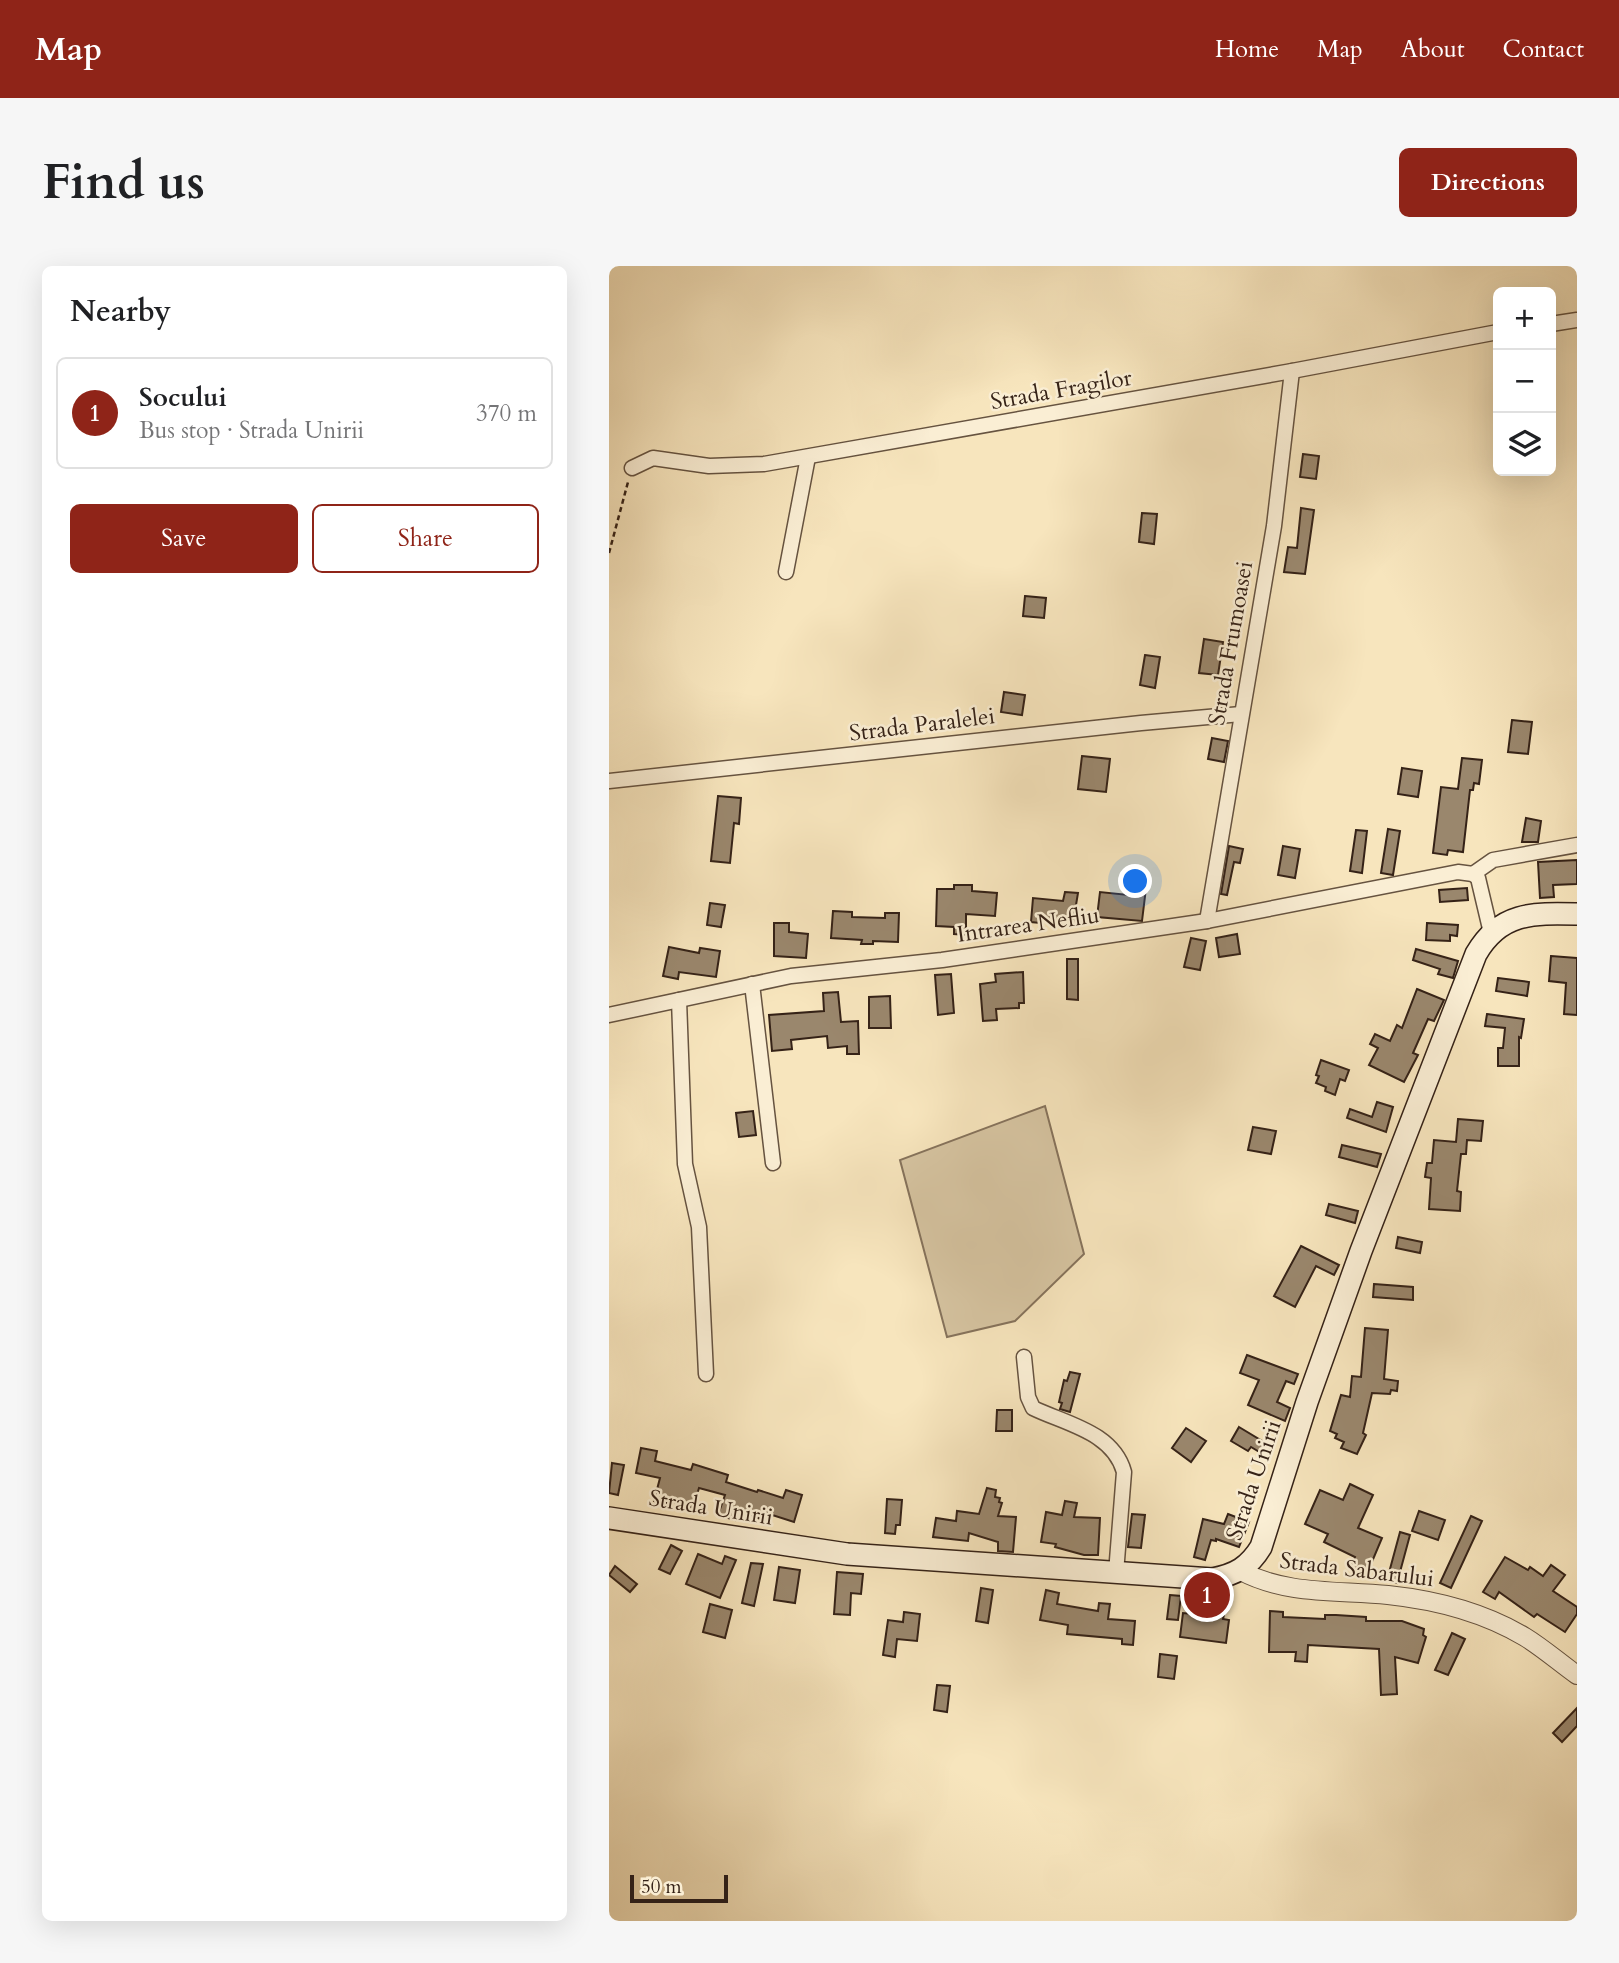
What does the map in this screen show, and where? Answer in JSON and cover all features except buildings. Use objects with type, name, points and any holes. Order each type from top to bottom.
[{"type":"main road","name":"Strada Unirii","points":[[609,1518],[847,1554],[1212,1579],[1241,1571],[1254,1560],[1261,1547],[1307,1402],[1361,1251],[1481,947],[1491,933],[1517,917],[1532,914],[1577,914]]},
{"type":"street","points":[[1556,323],[1577,320]]},
{"type":"street","name":"Strada Fragilor","points":[[632,468],[653,458],[709,467],[764,464],[1493,333]]},
{"type":"street","name":"Strada Frumoasei","points":[[1207,921],[1274,526],[1292,371]]},
{"type":"street","points":[[786,572],[808,457]]},
{"type":"street","name":"Strada Paralelei","points":[[609,781],[1241,714]]},
{"type":"street","points":[[1491,933],[1481,884],[1472,874],[1493,860],[1577,845]]},
{"type":"street","name":"Intrarea Nefliu","points":[[609,1015],[791,976],[942,960],[1207,921],[1458,872],[1472,874]]},
{"type":"street","points":[[752,984],[773,1163]]},
{"type":"street","points":[[679,1000],[685,1164],[699,1227],[706,1374]]},
{"type":"street","points":[[1024,1357],[1028,1397],[1033,1408],[1088,1432],[1113,1448],[1120,1458],[1124,1472],[1116,1573]]},
{"type":"street","name":"Strada Sabarului","points":[[1241,1571],[1285,1587],[1390,1595],[1460,1609],[1495,1621],[1526,1638],[1577,1675]]},
{"type":"path","points":[[609,553],[632,468]]},
{"type":"shaded area","points":[[1045,1106],[1084,1254],[1015,1321],[947,1337],[900,1160]]},
{"type":"place","name":"Socului","points":[[1207,1595]]}]
